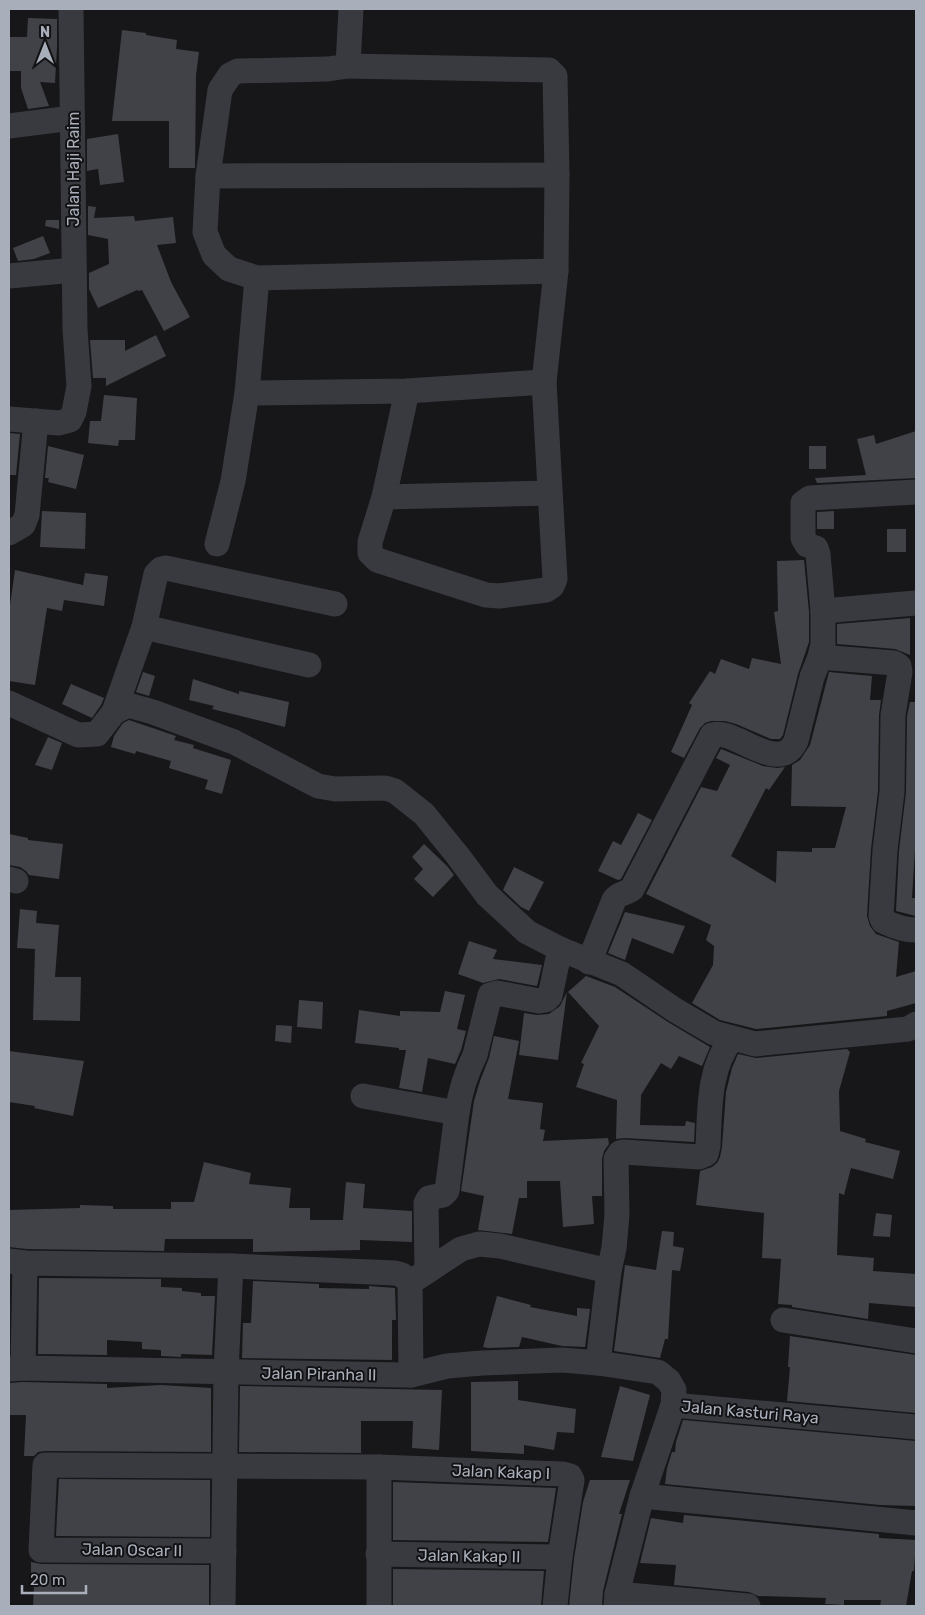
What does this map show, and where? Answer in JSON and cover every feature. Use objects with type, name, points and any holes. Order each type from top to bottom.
[{"type":"street","name":"Jalan Haji Raim","points":[[9,419],[59,423],[70,420],[74,412],[79,386],[75,329],[71,9]]},
{"type":"street","points":[[348,66],[351,9]]},
{"type":"street","points":[[407,392],[384,497],[370,542],[370,553],[377,560],[486,595],[499,596],[546,590],[552,586],[555,579],[544,382],[556,271],[555,76],[549,70],[348,66],[328,70],[238,70],[230,75],[220,90],[208,176],[205,232],[214,254],[229,269],[257,278],[556,271]]},
{"type":"street","points":[[9,126],[72,118]]},
{"type":"street","points":[[208,176],[557,175]]},
{"type":"street","points":[[9,276],[74,270]]},
{"type":"street","points":[[217,544],[233,481],[247,393],[257,278]]},
{"type":"street","points":[[247,393],[407,392],[544,382]]},
{"type":"street","points":[[9,533],[23,525],[27,516],[36,421]]},
{"type":"street","points":[[589,962],[616,896],[632,889],[712,735],[721,735],[770,754],[785,752],[793,748],[823,644],[817,551],[814,547],[804,542],[802,534],[802,503],[810,498],[916,492]]},
{"type":"street","points":[[384,497],[550,493]]},
{"type":"street","points":[[9,703],[78,735],[97,734],[114,712],[144,627],[156,574],[161,569],[166,568],[335,604]]},
{"type":"street","points":[[822,611],[916,604]]},
{"type":"street","points":[[144,627],[309,665]]},
{"type":"street","points":[[820,657],[894,663],[900,666],[894,714],[892,792],[885,850],[881,916],[883,921],[887,923],[906,930],[916,930]]},
{"type":"street","points":[[114,712],[128,705],[153,712],[234,742],[318,786],[335,789],[385,788],[395,792],[424,814],[487,895],[527,932],[589,962],[622,974],[675,1010],[714,1033],[755,1044],[908,1029],[916,1024]]},
{"type":"street","points":[[411,1375],[426,1203],[429,1198],[443,1195],[447,1191],[462,1088],[475,1055],[490,995],[497,993],[539,1002],[546,1000],[550,996],[560,949]]},
{"type":"street","points":[[598,1363],[609,1271],[615,1239],[617,1155],[624,1152],[699,1157],[706,1154],[715,1072],[724,1048],[732,1038]]},
{"type":"street","points":[[363,1096],[457,1113]]},
{"type":"street","points":[[16,1369],[17,1262],[231,1266],[395,1272],[402,1275],[419,1276],[461,1249],[479,1244],[500,1246],[609,1271]]},
{"type":"street","points":[[223,1606],[226,1372],[231,1266]]},
{"type":"street","points":[[783,1320],[916,1342]]},
{"type":"street","name":"Jalan Piranha II","points":[[16,1369],[411,1375],[447,1366],[562,1360],[658,1372],[669,1381],[674,1390],[673,1405]]},
{"type":"street","name":"Jalan Kasturi Raya","points":[[616,1600],[642,1496],[673,1405],[916,1427]]},
{"type":"street","name":"Jalan Oscar II","points":[[224,1551],[41,1550],[45,1465],[225,1467]]},
{"type":"street","points":[[225,1467],[379,1467],[379,1606]]},
{"type":"street","name":"Jalan Kakap I","points":[[379,1467],[563,1474],[570,1476],[572,1480],[560,1557]]},
{"type":"street","points":[[642,1496],[916,1524]]},
{"type":"street","name":"Jalan Kakap II","points":[[378,1554],[560,1557]]},
{"type":"street","points":[[555,1606],[560,1557]]},
{"type":"street","points":[[616,1600],[748,1606]]},
{"type":"building","points":[[28,18],[57,19],[57,47],[55,83],[40,82],[49,106],[28,109],[21,88],[21,71],[9,71],[9,37],[27,37]]},
{"type":"building","points":[[122,30],[177,40],[176,49],[199,52],[196,75],[195,168],[169,168],[169,121],[112,121]]},
{"type":"building","points":[[118,134],[124,182],[100,185],[98,169],[87,171],[87,139]]},
{"type":"building","points":[[88,206],[96,207],[94,218],[134,216],[135,221],[173,217],[176,243],[157,245],[171,282],[190,317],[164,331],[142,290],[137,290],[98,308],[89,289],[89,273],[109,264],[108,239],[88,235]]},
{"type":"building","points":[[46,220],[59,220],[59,229],[45,226]]},
{"type":"building","points":[[43,236],[50,253],[34,259],[18,261],[13,248]]},
{"type":"building","points":[[156,335],[166,356],[106,386],[106,378],[93,378],[90,340],[125,340],[125,351]]},
{"type":"building","points":[[104,395],[137,398],[135,440],[119,440],[118,446],[88,443],[90,421],[101,421]]},
{"type":"building","points":[[916,431],[916,478],[817,483],[815,478],[866,475],[857,439],[874,435],[876,444]]},
{"type":"building","points":[[9,433],[20,434],[16,475],[9,475]]},
{"type":"building","points":[[48,446],[84,455],[76,489],[48,482],[49,478],[45,478]]},
{"type":"building","points":[[809,446],[826,446],[826,469],[809,469]]},
{"type":"building","points":[[42,511],[86,513],[85,549],[40,547]]},
{"type":"building","points":[[834,511],[834,529],[817,529],[817,512]]},
{"type":"building","points":[[887,529],[906,529],[906,552],[887,552]]},
{"type":"building","points":[[804,560],[809,612],[809,642],[798,674],[783,735],[780,739],[771,739],[736,724],[725,721],[711,721],[705,723],[700,728],[684,758],[671,752],[692,705],[689,703],[710,671],[715,674],[721,659],[749,669],[752,658],[781,664],[774,612],[778,611],[777,561]]},
{"type":"building","points":[[15,570],[83,585],[85,573],[108,576],[104,606],[64,600],[62,611],[47,608],[35,685],[9,681],[9,612]]},
{"type":"building","points":[[910,618],[910,655],[895,649],[837,644],[837,624]]},
{"type":"building","points":[[143,672],[155,676],[149,696],[136,692]]},
{"type":"building","points":[[829,672],[872,676],[870,700],[881,700],[879,715],[878,791],[871,849],[867,916],[870,926],[876,934],[899,942],[896,977],[916,971],[916,1003],[887,1011],[887,1016],[756,1029],[720,1020],[692,1003],[713,965],[714,946],[706,940],[711,925],[646,894],[701,787],[717,791],[730,765],[716,758],[721,749],[763,766],[785,767],[769,790],[766,788],[731,856],[776,883],[777,851],[812,852],[812,848],[835,848],[846,807],[791,806],[792,765],[800,760],[810,745]]},
{"type":"building","points":[[193,679],[239,694],[239,691],[289,702],[285,727],[212,709],[214,706],[189,700]]},
{"type":"building","points":[[71,684],[104,698],[92,718],[62,704]]},
{"type":"building","points":[[910,702],[916,702],[916,833],[912,898],[916,898],[916,916],[896,911],[899,851],[906,792],[907,716]]},
{"type":"building","points":[[129,720],[176,736],[174,740],[194,745],[193,748],[231,760],[222,794],[205,789],[208,780],[169,768],[171,761],[136,751],[135,754],[111,747],[114,736],[123,723]]},
{"type":"building","points":[[48,737],[62,743],[52,770],[35,765]]},
{"type":"building","points":[[638,813],[652,820],[621,879],[618,880],[598,871],[613,841],[621,845]]},
{"type":"building","points":[[9,834],[28,838],[28,840],[63,844],[59,879],[29,875],[20,867],[9,865]]},
{"type":"building","points":[[424,844],[454,875],[433,897],[414,879],[423,869],[412,857]]},
{"type":"building","points":[[514,867],[544,882],[529,911],[521,907],[503,890]]},
{"type":"building","points":[[20,909],[37,911],[36,923],[59,925],[55,977],[81,977],[80,1021],[33,1020],[35,949],[17,948]]},
{"type":"building","points":[[625,912],[685,926],[673,954],[632,938],[625,960],[608,953]]},
{"type":"building","points":[[469,941],[497,950],[493,959],[542,965],[537,986],[499,979],[483,983],[458,974]]},
{"type":"building","points":[[586,976],[615,987],[710,1047],[702,1066],[679,1056],[671,1069],[661,1063],[641,1095],[640,1125],[685,1126],[686,1121],[695,1123],[694,1142],[616,1139],[617,1100],[576,1087],[584,1064],[581,1063],[599,1026],[568,992]]},
{"type":"building","points":[[445,991],[465,995],[457,1029],[466,1031],[455,1064],[428,1058],[422,1092],[399,1088],[406,1050],[355,1043],[359,1010],[400,1016],[400,1011],[440,1012]]},
{"type":"building","points":[[567,992],[558,1060],[519,1055],[524,1013],[549,1014],[560,1006]]},
{"type":"building","points":[[299,1000],[323,1002],[322,1029],[297,1027]]},
{"type":"building","points":[[276,1025],[292,1026],[291,1043],[275,1041]]},
{"type":"building","points":[[494,1036],[519,1041],[508,1099],[543,1103],[540,1129],[545,1130],[543,1141],[608,1138],[609,1144],[604,1151],[602,1159],[602,1196],[592,1196],[594,1224],[563,1227],[560,1181],[527,1181],[527,1198],[519,1198],[512,1234],[478,1230],[484,1196],[461,1191],[474,1101],[489,1058]]},
{"type":"building","points":[[847,1049],[850,1052],[839,1091],[840,1131],[866,1139],[865,1142],[900,1151],[893,1179],[851,1168],[844,1195],[839,1193],[837,1255],[874,1258],[873,1271],[916,1274],[916,1307],[869,1303],[868,1319],[778,1304],[781,1259],[762,1258],[764,1213],[696,1205],[700,1171],[712,1167],[720,1157],[726,1092],[732,1068],[738,1054],[756,1058]]},
{"type":"building","points":[[9,1051],[84,1061],[73,1116],[34,1108],[35,1106],[9,1102]]},
{"type":"building","points":[[204,1162],[251,1173],[249,1184],[291,1188],[289,1208],[310,1208],[310,1220],[343,1220],[346,1182],[365,1184],[363,1208],[412,1211],[412,1242],[360,1240],[360,1250],[253,1252],[253,1239],[165,1239],[164,1251],[26,1249],[9,1247],[9,1210],[80,1208],[80,1205],[113,1206],[113,1209],[171,1209],[171,1202],[194,1202]]},
{"type":"building","points":[[876,1213],[892,1215],[890,1237],[873,1236]]},
{"type":"building","points":[[662,1231],[674,1232],[673,1246],[684,1248],[680,1271],[672,1270],[668,1339],[665,1339],[660,1358],[614,1351],[625,1265],[656,1270]]},
{"type":"building","points":[[39,1278],[161,1279],[161,1287],[182,1288],[182,1291],[201,1293],[201,1296],[215,1296],[212,1355],[181,1354],[181,1357],[161,1356],[161,1350],[142,1349],[142,1342],[107,1340],[107,1355],[38,1354]]},
{"type":"building","points":[[253,1281],[319,1284],[319,1288],[369,1289],[369,1286],[395,1288],[396,1320],[392,1320],[392,1360],[242,1358],[243,1323],[251,1323]]},
{"type":"building","points":[[497,1296],[531,1305],[530,1307],[577,1316],[577,1308],[590,1309],[585,1347],[562,1346],[522,1337],[519,1347],[483,1347]]},
{"type":"building","points":[[790,1336],[916,1355],[916,1413],[787,1401]]},
{"type":"building","points":[[518,1381],[518,1400],[576,1409],[574,1433],[557,1432],[554,1450],[524,1445],[524,1454],[471,1451],[471,1382]]},
{"type":"building","points":[[9,1383],[107,1384],[107,1388],[161,1385],[211,1388],[211,1452],[45,1451],[38,1452],[34,1456],[24,1456],[26,1415],[9,1415]]},
{"type":"building","points":[[240,1386],[442,1390],[439,1450],[412,1448],[413,1421],[361,1421],[361,1453],[239,1452]]},
{"type":"building","points":[[620,1386],[650,1395],[633,1461],[601,1457]]},
{"type":"building","points":[[683,1420],[916,1441],[916,1506],[880,1505],[665,1484],[667,1468],[672,1452],[675,1452]]},
{"type":"building","points":[[59,1479],[210,1480],[210,1537],[56,1536]]},
{"type":"building","points":[[590,1480],[630,1480],[619,1514],[622,1514],[603,1591],[602,1606],[569,1606],[583,1502]]},
{"type":"building","points":[[393,1482],[556,1488],[548,1542],[393,1540]]},
{"type":"building","points":[[684,1515],[879,1534],[879,1538],[916,1540],[914,1571],[912,1571],[906,1606],[880,1606],[881,1600],[844,1600],[844,1605],[825,1604],[826,1598],[758,1596],[749,1592],[674,1585],[676,1565],[640,1563],[651,1518],[683,1523]]},
{"type":"building","points":[[31,1562],[41,1564],[209,1565],[209,1606],[33,1606],[34,1586],[31,1586]]},
{"type":"building","points":[[393,1569],[544,1571],[541,1606],[393,1606]]}]
